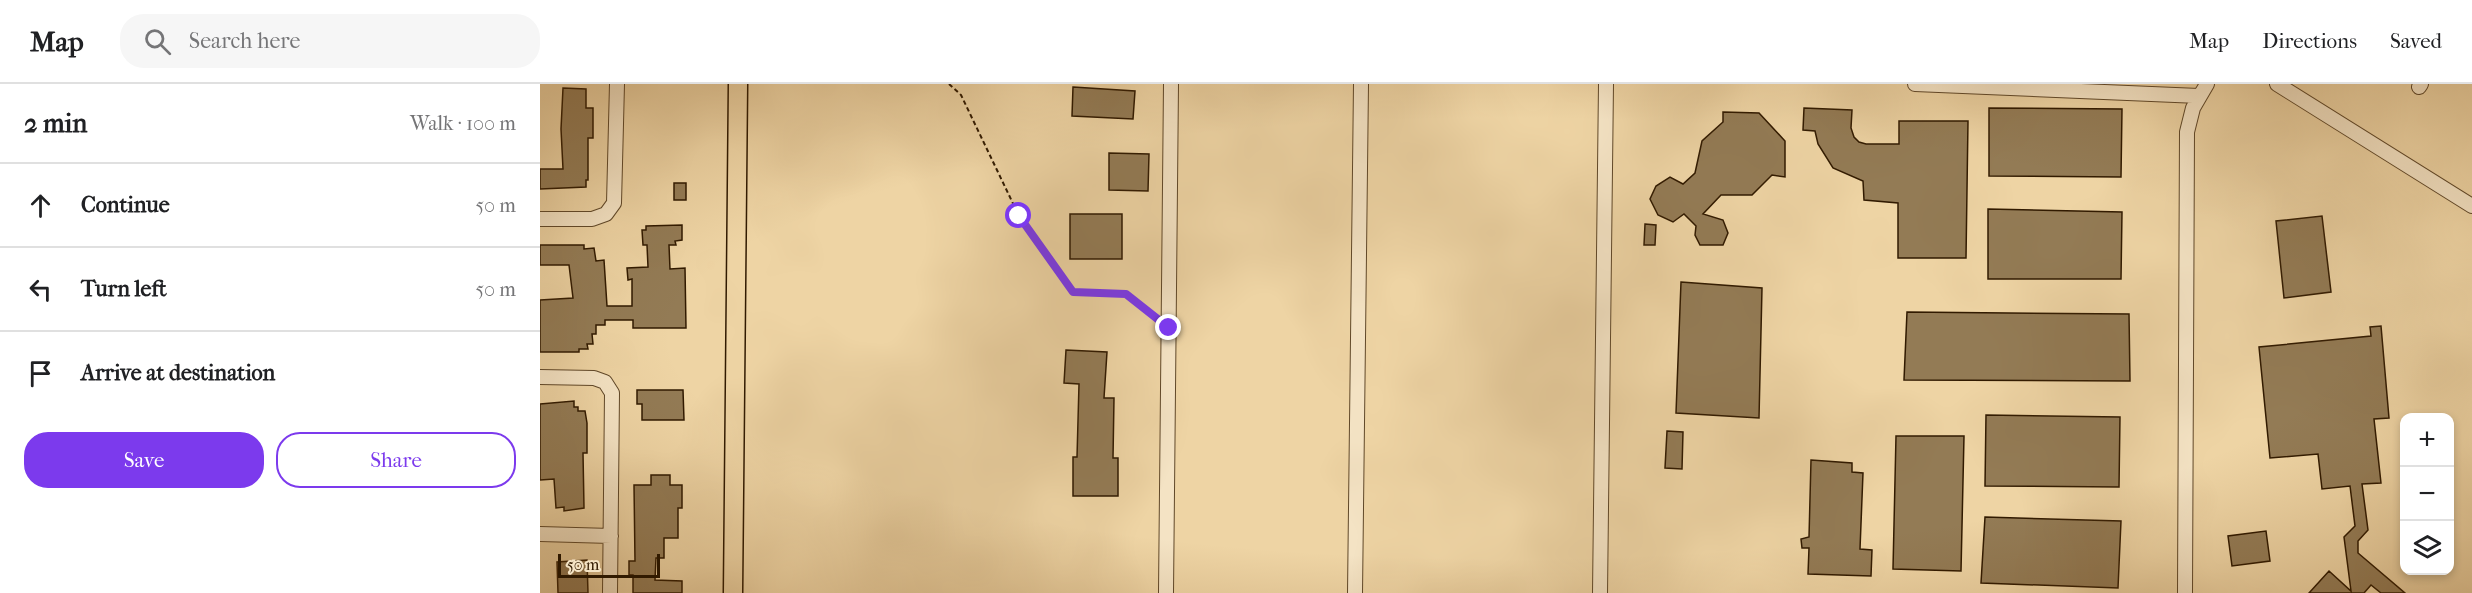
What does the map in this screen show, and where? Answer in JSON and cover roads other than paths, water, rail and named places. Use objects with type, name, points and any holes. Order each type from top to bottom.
[{"type":"main road","points":[[733,593],[738,84]]},
{"type":"street","points":[[540,219],[592,219],[606,214],[614,203],[617,84]]},
{"type":"street","points":[[1166,593],[1172,84]]},
{"type":"street","points":[[1355,593],[1361,84]]},
{"type":"street","points":[[1600,593],[1606,84]]},
{"type":"street","points":[[1916,84],[2142,89],[2199,96]]},
{"type":"street","points":[[2185,593],[2187,132],[2193,108],[2207,84]]},
{"type":"street","points":[[2277,84],[2472,207]]},
{"type":"street","points":[[540,377],[594,378],[605,382],[612,393],[610,593]]},
{"type":"street","points":[[540,534],[611,536]]}]
